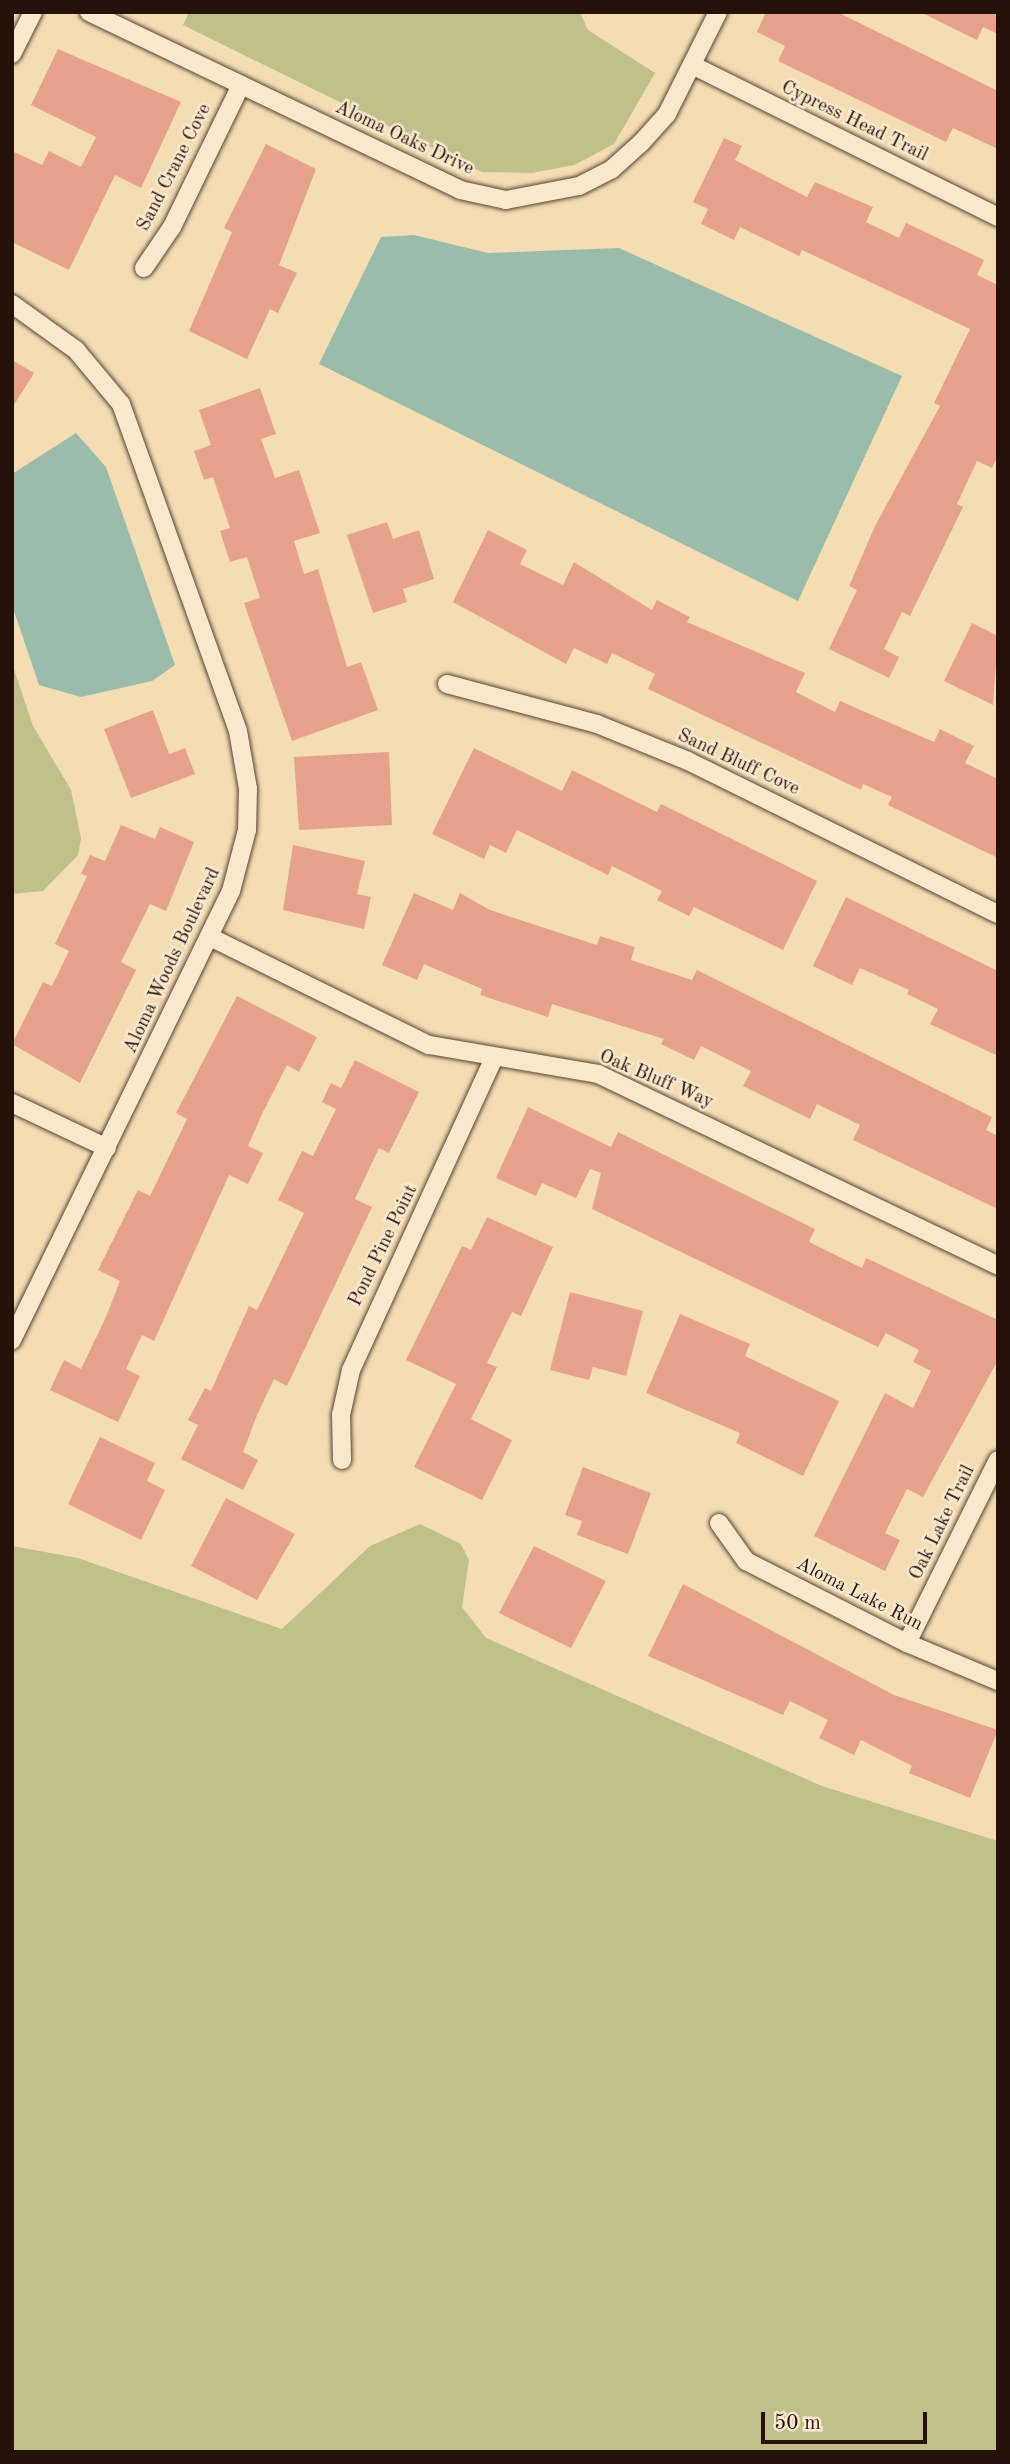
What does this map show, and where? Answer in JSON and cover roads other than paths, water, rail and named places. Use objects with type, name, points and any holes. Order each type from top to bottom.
[{"type":"street","points":[[12,54],[33,12]]},
{"type":"street","name":"Aloma Oaks Drive","points":[[89,12],[460,190],[506,200],[579,186],[612,169],[667,114],[718,12]]},
{"type":"street","name":"Cypress Head Trail","points":[[692,65],[998,217]]},
{"type":"street","name":"Sand Crane Cove","points":[[144,268],[172,227],[241,85]]},
{"type":"street","name":"Aloma Woods Boulevard","points":[[12,304],[76,350],[121,404],[238,731],[247,830],[241,865],[210,937],[12,1340]]},
{"type":"street","name":"Sand Bluff Cove","points":[[447,684],[597,724],[675,755],[998,914]]},
{"type":"street","name":"Oak Bluff Way","points":[[210,937],[429,1045],[598,1074],[998,1266]]},
{"type":"street","name":"Pond Pine Point","points":[[342,1460],[341,1415],[351,1370],[494,1058]]},
{"type":"street","points":[[12,1102],[107,1148]]},
{"type":"street","name":"Oak Lake Trail","points":[[907,1643],[998,1460]]},
{"type":"street","name":"Aloma Lake Run","points":[[719,1523],[746,1561],[907,1643],[998,1681]]}]
